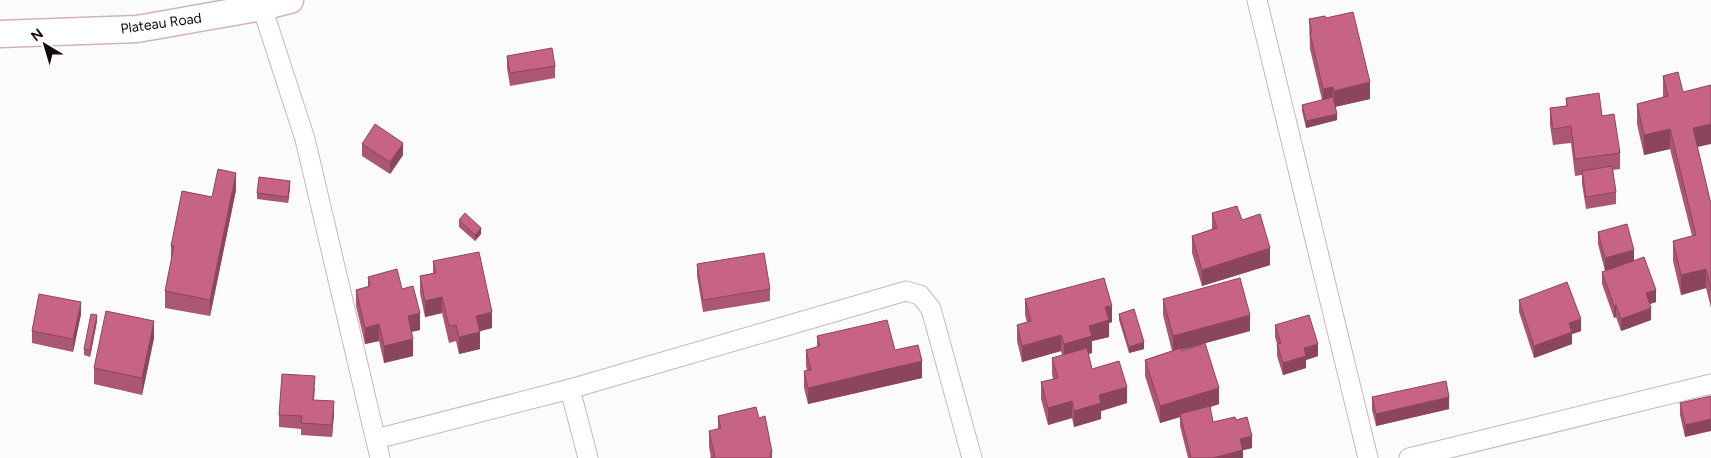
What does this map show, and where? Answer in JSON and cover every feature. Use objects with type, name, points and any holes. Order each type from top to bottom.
[{"type":"street","name":"Plateau Road","points":[[0,34],[137,29],[262,7],[290,0]]},
{"type":"street","points":[[1257,0],[1368,458]]},
{"type":"street","points":[[262,7],[305,139],[380,458]]},
{"type":"street","points":[[376,439],[570,388],[906,291],[920,295],[931,309],[972,458]]},
{"type":"street","points":[[1409,458],[1711,384]]},
{"type":"street","points":[[570,388],[588,458]]},
{"type":"building","points":[[1353,12],[1370,82],[1334,91],[1333,87],[1323,89],[1310,33],[1312,32],[1309,19],[1325,16],[1326,18]]},
{"type":"building","points":[[552,48],[555,66],[510,73],[507,56]]},
{"type":"building","points":[[1678,72],[1683,92],[1711,85],[1711,124],[1693,128],[1711,204],[1711,288],[1706,269],[1681,275],[1673,241],[1696,235],[1670,129],[1644,135],[1637,104],[1668,96],[1663,76]]},
{"type":"building","points":[[1599,93],[1602,116],[1614,114],[1620,153],[1575,159],[1571,126],[1553,129],[1550,108],[1567,106],[1566,98]]},
{"type":"building","points":[[1333,97],[1337,114],[1306,121],[1302,105]]},
{"type":"building","points":[[375,124],[403,143],[390,162],[362,144]]},
{"type":"building","points":[[1612,166],[1616,192],[1586,197],[1582,171]]},
{"type":"building","points":[[218,169],[236,173],[210,300],[165,291],[174,246],[171,246],[182,191],[212,197]]},
{"type":"building","points":[[259,177],[290,181],[288,197],[257,193]]},
{"type":"building","points":[[1237,206],[1242,220],[1260,214],[1270,248],[1202,270],[1192,236],[1217,228],[1212,213]]},
{"type":"building","points":[[465,213],[481,228],[475,235],[459,220]]},
{"type":"building","points":[[1627,224],[1634,250],[1605,258],[1598,232]]},
{"type":"building","points":[[479,252],[492,312],[476,316],[480,332],[459,337],[456,325],[449,326],[442,297],[425,301],[420,276],[436,273],[433,261]]},
{"type":"building","points":[[764,253],[770,289],[703,300],[697,264]]},
{"type":"building","points":[[1644,257],[1656,290],[1646,293],[1651,308],[1621,319],[1616,305],[1614,306],[1602,272]]},
{"type":"building","points":[[397,269],[402,289],[413,286],[420,313],[408,316],[413,339],[384,346],[379,324],[365,328],[356,290],[370,286],[368,277]]},
{"type":"building","points":[[1104,278],[1112,306],[1105,307],[1109,320],[1089,326],[1092,336],[1064,344],[1061,335],[1022,346],[1017,325],[1031,321],[1025,299]]},
{"type":"building","points":[[1240,278],[1250,315],[1173,336],[1163,299]]},
{"type":"building","points":[[1567,282],[1581,319],[1569,323],[1572,332],[1534,346],[1519,300]]},
{"type":"building","points":[[39,294],[81,302],[73,339],[32,331]]},
{"type":"building","points":[[1134,309],[1144,342],[1129,347],[1119,314]]},
{"type":"building","points":[[106,311],[154,321],[142,378],[94,368]]},
{"type":"building","points":[[91,314],[97,315],[90,350],[84,349]]},
{"type":"building","points":[[1309,315],[1318,344],[1304,348],[1306,356],[1283,363],[1277,344],[1281,343],[1275,325]]},
{"type":"building","points":[[887,320],[895,350],[918,345],[922,361],[808,388],[804,371],[811,370],[806,350],[820,346],[817,336]]},
{"type":"building","points":[[1205,343],[1219,388],[1160,406],[1145,360],[1181,348],[1182,351]]},
{"type":"building","points":[[1087,348],[1092,369],[1119,361],[1127,387],[1099,395],[1101,403],[1074,411],[1072,401],[1048,408],[1041,382],[1058,378],[1052,358]]},
{"type":"building","points":[[282,374],[315,376],[313,400],[334,401],[332,425],[301,423],[302,416],[279,415]]},
{"type":"building","points":[[1446,381],[1449,397],[1376,414],[1372,397]]},
{"type":"building","points":[[1711,396],[1711,419],[1685,425],[1680,403]]},
{"type":"building","points":[[1210,406],[1213,422],[1235,417],[1236,420],[1247,417],[1252,436],[1240,439],[1243,450],[1213,458],[1191,458],[1180,414]]},
{"type":"building","points":[[756,407],[759,418],[765,416],[772,452],[770,453],[771,458],[710,458],[715,457],[709,431],[721,428],[718,416]]}]
